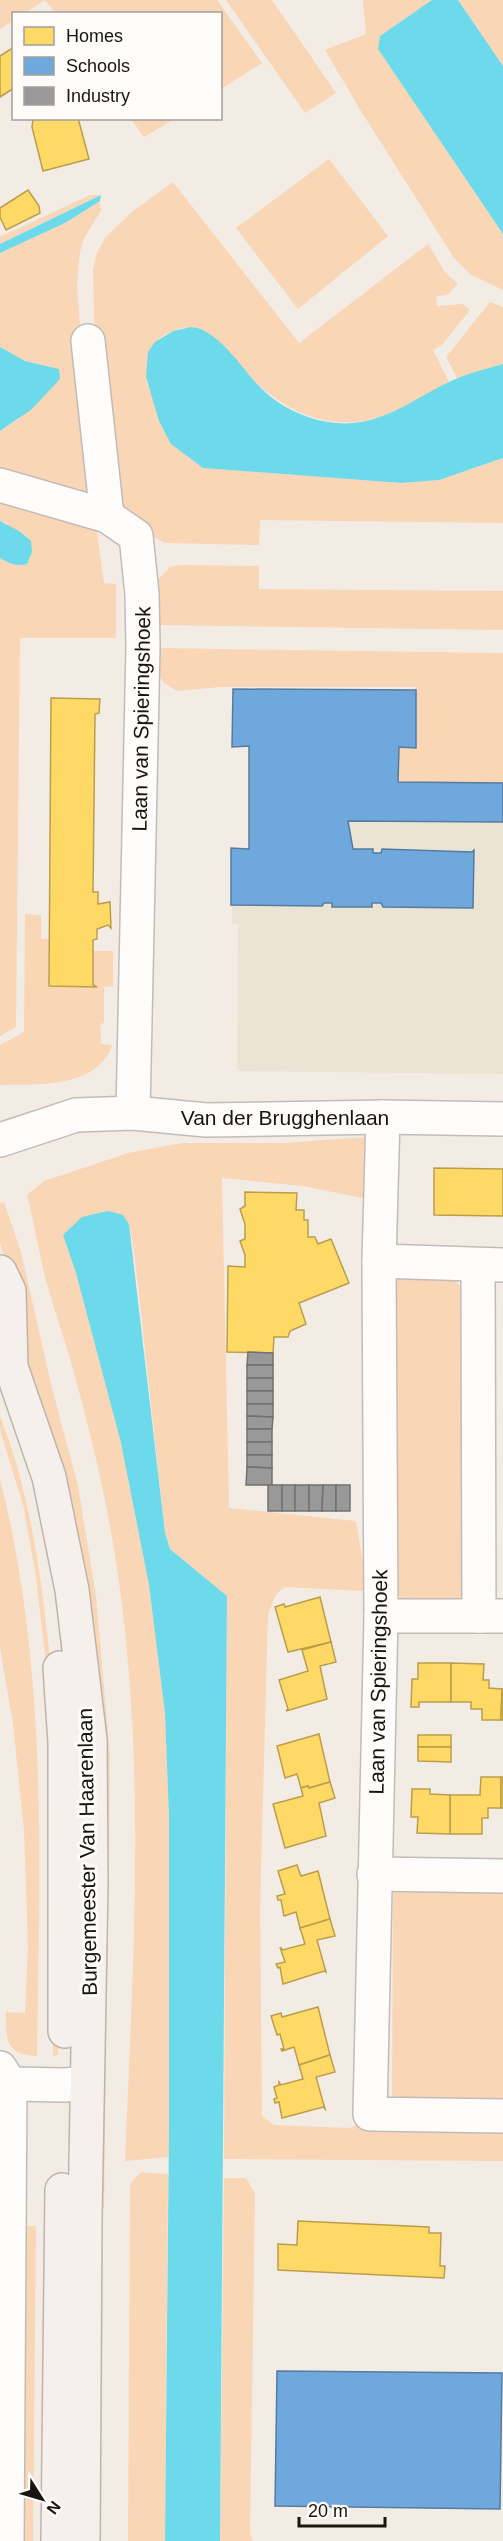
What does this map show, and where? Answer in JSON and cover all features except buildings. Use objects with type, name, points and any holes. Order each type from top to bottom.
[{"type":"main road","name":"Burgemeester Van Haarenlaan","points":[[0,1272],[9,1292],[11,1367],[49,1477],[72,1590],[90,1740],[92,1882],[76,2084],[58,2541]]},
{"type":"main road","name":"Burgemeester Van Haarenlaan","points":[[0,1398],[16,1440],[41,1528],[60,1666],[66,1743],[67,1913],[76,2084],[83,2541]]},
{"type":"street","points":[[88,341],[107,516]]},
{"type":"street","name":"Laan van Spieringshoek","points":[[0,485],[107,516],[136,536],[142,594],[142,703],[133,1113]]},
{"type":"street","name":"Van der Brugghenlaan","points":[[0,1140],[76,1115],[133,1113],[206,1120],[383,1117],[503,1119]]},
{"type":"street","name":"Laan van Spieringshoek","points":[[383,1117],[379,1261],[381,1616],[370,2114],[503,2116]]},
{"type":"street","points":[[379,1261],[490,1265],[491,1616],[381,1616]]},
{"type":"street","points":[[374,1874],[503,1876]]},
{"type":"street","points":[[7,2541],[5,2076],[76,2084]]},
{"type":"shaded area","points":[[0,0],[45,0],[27,12],[12,12],[12,22],[0,29]]},
{"type":"shaded area","points":[[45,0],[217,0],[262,63],[222,88],[222,12],[54,12]]},
{"type":"shaded area","points":[[226,0],[272,0],[336,93],[305,113]]},
{"type":"shaded area","points":[[363,0],[432,0],[380,36],[378,49],[503,234],[503,290],[470,274],[454,258],[325,50],[366,34]]},
{"type":"shaded area","points":[[458,0],[503,0],[503,66]]},
{"type":"shaded area","points":[[132,120],[172,120],[144,137]]},
{"type":"shaded area","points":[[329,159],[388,236],[298,309],[236,228]]},
{"type":"shaded area","points":[[173,182],[299,343],[428,244],[445,272],[458,284],[447,295],[436,296],[437,306],[463,304],[470,310],[443,344],[433,350],[449,382],[388,414],[369,420],[349,422],[312,417],[295,410],[263,389],[218,341],[203,332],[185,328],[168,333],[158,340],[154,347],[146,376],[148,385],[160,409],[203,468],[401,483],[439,480],[503,458],[503,523],[260,520],[259,545],[164,543],[150,534],[139,517],[120,506],[107,444],[94,315],[93,269],[97,253],[105,238],[133,211]]},
{"type":"shaded area","points":[[90,195],[101,195],[0,244],[0,237]]},
{"type":"shaded area","points":[[100,201],[101,211],[84,238],[80,252],[77,284],[93,497],[0,475],[0,431],[19,419],[59,369],[25,361],[0,347],[0,253],[65,223]]},
{"type":"shaded area","points":[[490,302],[503,307],[503,364],[457,378],[446,357]]},
{"type":"shaded area","points":[[0,495],[96,524],[104,583],[116,584],[116,638],[20,638],[16,1027],[0,1036],[0,558],[7,562],[7,523],[0,521]]},
{"type":"shaded area","points":[[180,565],[259,566],[259,589],[503,591],[503,630],[155,625],[158,579],[170,567]]},
{"type":"shaded area","points":[[159,648],[503,653],[503,783],[398,782],[399,747],[416,747],[415,687],[220,687],[177,691],[164,683],[157,672]]},
{"type":"shaded area","points":[[503,682],[503,1074],[237,1071],[238,924],[232,924],[231,848],[249,849],[249,746],[232,747],[233,689],[414,691],[416,687]]},
{"type":"shaded area","points":[[25,914],[41,915],[41,939],[49,939],[49,986],[97,986],[93,985],[93,951],[113,951],[113,986],[104,987],[104,1023],[100,1024],[101,1044],[112,1045],[94,1070],[80,1077],[48,1084],[0,1085],[0,1045],[24,1032]]},
{"type":"shaded area","points":[[367,1137],[367,1199],[303,1186],[222,1178],[229,1508],[356,1521],[363,1563],[363,1591],[285,1587],[276,1594],[268,1614],[260,1908],[262,2116],[274,2125],[503,2129],[503,2161],[224,2159],[227,1596],[170,1549],[165,1533],[134,1250],[129,1224],[123,1215],[63,1235],[76,1273],[121,1443],[149,1585],[165,1713],[169,1817],[169,2157],[125,2161],[135,1861],[132,1711],[126,1636],[112,1537],[97,1463],[72,1366],[46,1281],[27,1195],[44,1181],[128,1153],[182,1143],[283,1143]]},
{"type":"shaded area","points":[[4,1202],[21,1252],[52,1388],[78,1486],[96,1596],[110,1755],[104,2208],[94,2207],[97,1755],[21,1361],[16,1293],[0,1243],[0,1203]]},
{"type":"shaded area","points":[[452,1277],[464,1290],[464,1601],[404,1600],[396,1593],[396,1279]]},
{"type":"shaded area","points":[[0,1416],[25,1495],[36,1550],[59,1743],[62,1810],[61,1902],[58,2055],[53,2056],[57,1807],[51,1705],[36,1578],[24,1508],[0,1430]]},
{"type":"shaded area","points":[[0,1479],[15,1550],[34,1693],[39,1838],[37,2056],[26,2055],[13,2049],[7,2038],[6,2030],[6,2012],[25,2013],[28,1946],[24,1830],[13,1724],[0,1648]]},
{"type":"shaded area","points":[[393,1889],[503,1890],[503,2099],[392,2099]]},
{"type":"shaded area","points":[[141,2172],[168,2174],[165,2541],[128,2541],[130,2184]]},
{"type":"shaded area","points":[[224,2178],[246,2178],[255,2194],[250,2533],[253,2541],[220,2541]]},
{"type":"shaded area","points":[[22,2226],[36,2226],[33,2541],[19,2541]]},
{"type":"water","points":[[432,0],[458,0],[503,66],[503,234],[378,49],[380,36]]},
{"type":"water","points":[[101,195],[100,201],[65,223],[0,253],[0,244]]},
{"type":"water","points":[[191,327],[211,335],[221,343],[271,397],[293,411],[329,422],[354,423],[380,417],[457,378],[503,364],[503,458],[439,480],[401,483],[203,468],[171,444],[159,421],[146,377],[148,352],[155,342],[173,331]]},
{"type":"water","points":[[0,347],[25,361],[59,369],[60,379],[32,409],[0,431]]},
{"type":"water","points":[[0,521],[19,531],[31,541],[32,552],[27,564],[13,564],[0,558]]},
{"type":"water","points":[[108,1211],[123,1215],[129,1224],[165,1533],[170,1549],[227,1596],[220,2541],[165,2541],[169,1817],[165,1713],[149,1585],[121,1443],[76,1273],[63,1235],[82,1217]]}]
